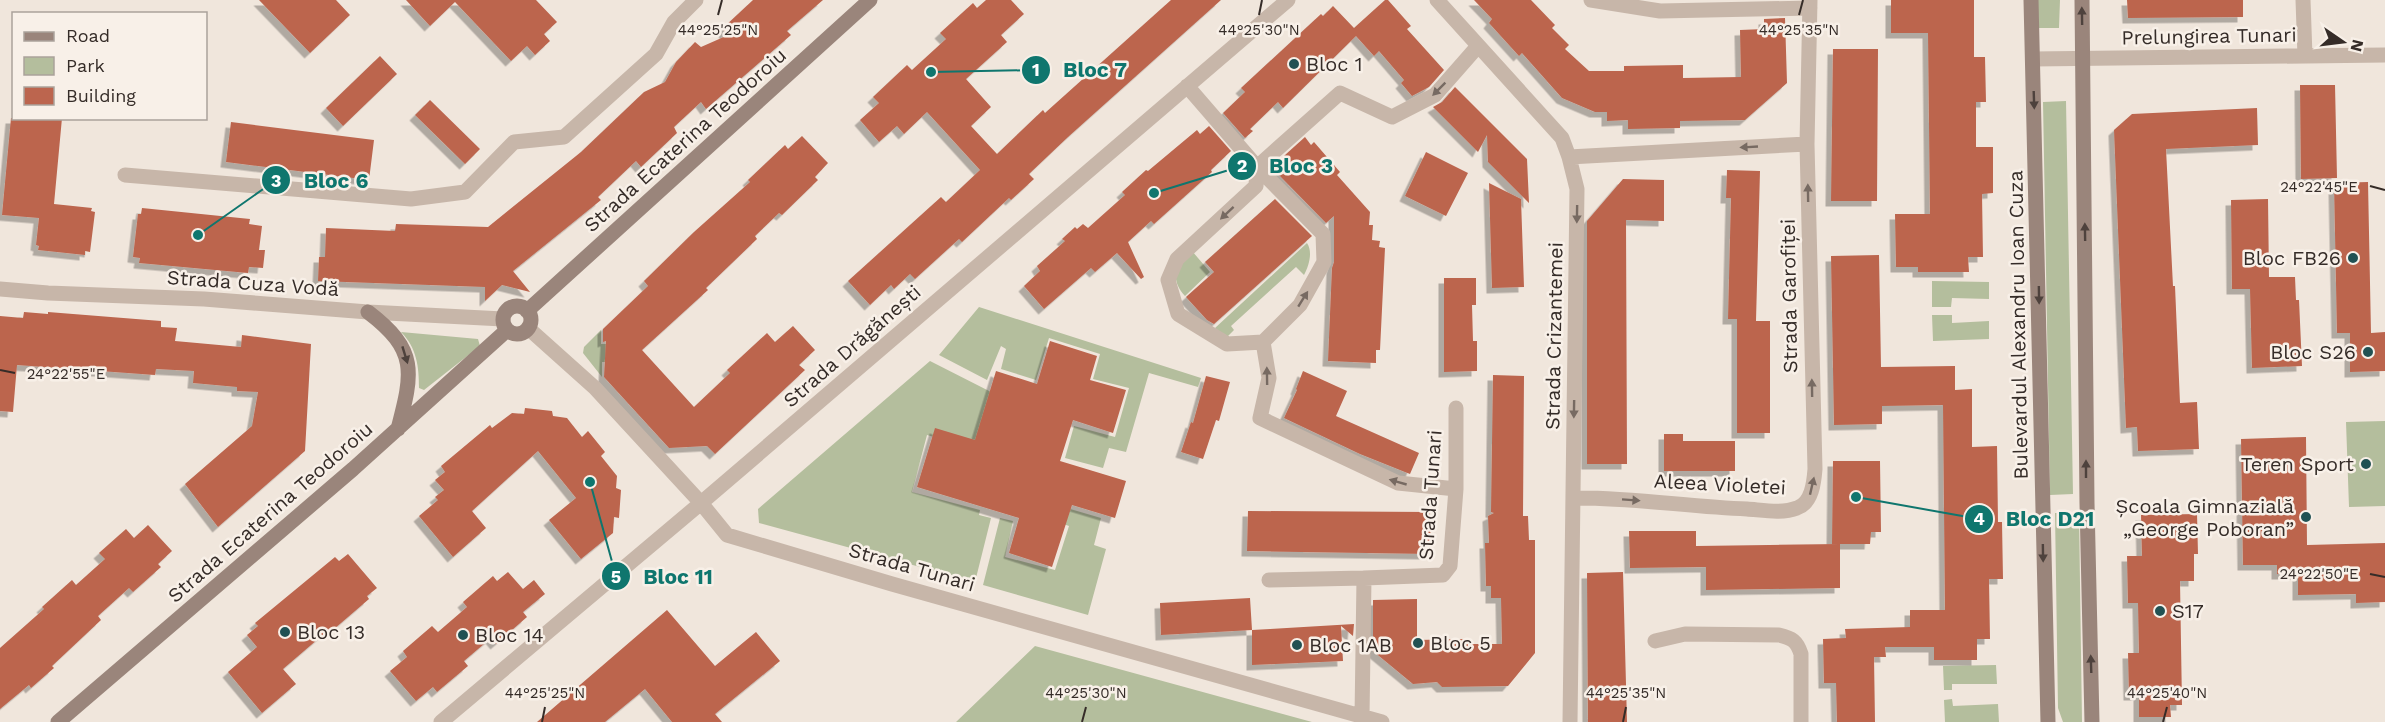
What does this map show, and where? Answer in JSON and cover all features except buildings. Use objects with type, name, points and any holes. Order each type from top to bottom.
[{"type":"main road","name":"Strada Ecaterina Teodoroiu","points":[[527,311],[870,0]]},
{"type":"main road","name":"Bulevardul Alexandru Ioan Cuza","points":[[2031,0],[2048,722]]},
{"type":"main road","points":[[2082,0],[2086,503],[2092,722]]},
{"type":"main road","points":[[513,307],[521,307],[527,311],[530,319],[528,328],[518,334],[505,324],[506,311],[513,307]]},
{"type":"main road","points":[[368,312],[389,328],[403,347],[409,369],[407,393],[398,429]]},
{"type":"main road","name":"Strada Ecaterina Teodoroiu","points":[[58,722],[398,429],[505,324]]},
{"type":"street","points":[[125,175],[411,199],[465,192],[514,142],[564,137],[656,54],[674,21],[696,0]]},
{"type":"street","name":"Strada Drăgănești","points":[[441,722],[701,503],[1288,0]]},
{"type":"street","points":[[1591,0],[1660,11],[1810,4]]},
{"type":"street","points":[[2303,0],[2305,56]]},
{"type":"street","name":"Strada Crizantemei","points":[[1443,2],[1478,46],[1562,138],[1577,189],[1570,722]]},
{"type":"street","name":"Strada Garofiței","points":[[1810,4],[1807,144],[1813,446]]},
{"type":"street","points":[[1187,86],[1257,167],[1323,234],[1324,262],[1300,305],[1263,342],[1227,344],[1178,314],[1168,280],[1176,259],[1256,186],[1257,167],[1340,93],[1392,117],[1435,95],[1478,46]]},
{"type":"street","name":"Prelungirea Tunari","points":[[2032,60],[2385,55]]},
{"type":"street","points":[[1569,157],[1807,144]]},
{"type":"street","name":"Strada Cuza Vodă","points":[[0,289],[48,294],[204,299],[505,324]]},
{"type":"street","name":"Strada Tunari","points":[[528,328],[595,388],[701,503],[727,535],[892,584],[1382,722]]},
{"type":"street","points":[[1263,342],[1269,378],[1260,418],[1398,483],[1456,489]]},
{"type":"street","name":"Strada Tunari","points":[[1269,580],[1443,575],[1450,566],[1456,489],[1456,408]]},
{"type":"street","name":"Aleea Violetei","points":[[1573,498],[1750,509],[1799,508],[1809,498],[1814,483],[1813,446]]},
{"type":"street","points":[[1362,717],[1364,578]]},
{"type":"street","points":[[1655,641],[1685,634],[1790,637],[1798,643],[1802,654],[1801,722]]},
{"type":"green space","points":[[2037,0],[2060,0],[2059,28],[2039,28]]},
{"type":"green space","points":[[2066,101],[2073,494],[2050,495],[2043,102]]},
{"type":"green space","points":[[1307,243],[1310,259],[1304,275],[1296,267],[1231,326],[1234,330],[1225,339],[1215,328]]},
{"type":"green space","points":[[1192,251],[1210,272],[1185,296],[1177,284],[1176,273]]},
{"type":"green space","points":[[1932,281],[1989,282],[1989,299],[1952,298],[1951,307],[1932,307]]},
{"type":"green space","points":[[979,307],[1201,378],[1198,387],[1149,373],[1126,452],[1109,448],[1103,468],[1065,458],[1074,426],[1115,437],[1129,388],[1093,379],[1100,354],[1049,338],[1036,380],[1001,369],[1006,349],[1001,346],[987,380],[939,355]]},
{"type":"green space","points":[[1932,315],[1952,315],[1952,323],[1989,321],[1989,339],[1933,341]]},
{"type":"green space","points":[[601,330],[601,344],[607,344],[607,362],[602,362],[602,377],[583,353],[584,347]]},
{"type":"green space","points":[[401,332],[478,339],[480,346],[424,390],[419,388],[418,365],[414,351]]},
{"type":"green space","points":[[930,361],[993,393],[1033,466],[927,435],[912,492],[980,510],[979,515],[991,518],[975,582],[759,523],[758,509]]},
{"type":"green space","name":"Teren Sport","points":[[2385,421],[2385,506],[2349,507],[2346,422]]},
{"type":"green space","points":[[1060,506],[1101,518],[1094,545],[1106,549],[1088,615],[983,585],[1000,518],[1013,521],[1005,557],[1055,570],[1069,526],[1055,521]]},
{"type":"green space","points":[[2055,513],[2079,513],[2082,722],[2063,722],[2058,708]]},
{"type":"green space","points":[[1035,646],[1312,722],[956,722]]},
{"type":"green space","points":[[1996,665],[1997,684],[1952,684],[1952,690],[1944,690],[1943,666]]},
{"type":"green space","points":[[1952,699],[1953,706],[1998,704],[1999,722],[1945,722],[1944,700]]},
{"type":"place","name":"Bloc 1","points":[[1294,64]]},
{"type":"place","name":"Bloc 7","points":[[931,72]]},
{"type":"place","name":"Bloc 3","points":[[1154,193]]},
{"type":"place","name":"Bloc 6","points":[[198,235]]},
{"type":"place","name":"Bloc FB26","points":[[2353,258]]},
{"type":"place","name":"Bloc S26","points":[[2368,352]]},
{"type":"place","name":"Teren Sport","points":[[2366,464]]},
{"type":"place","name":"Bloc 11","points":[[590,482]]},
{"type":"place","name":"Bloc D21","points":[[1856,497]]},
{"type":"place","name":"Școala Gimnazială „George Poboran”","points":[[2306,517]]},
{"type":"place","name":"S17","points":[[2160,611]]},
{"type":"place","name":"Bloc 13","points":[[285,632]]},
{"type":"place","name":"Bloc 14","points":[[463,635]]},
{"type":"place","name":"Bloc 5","points":[[1418,643]]},
{"type":"place","name":"Bloc 1AB","points":[[1297,645]]}]
